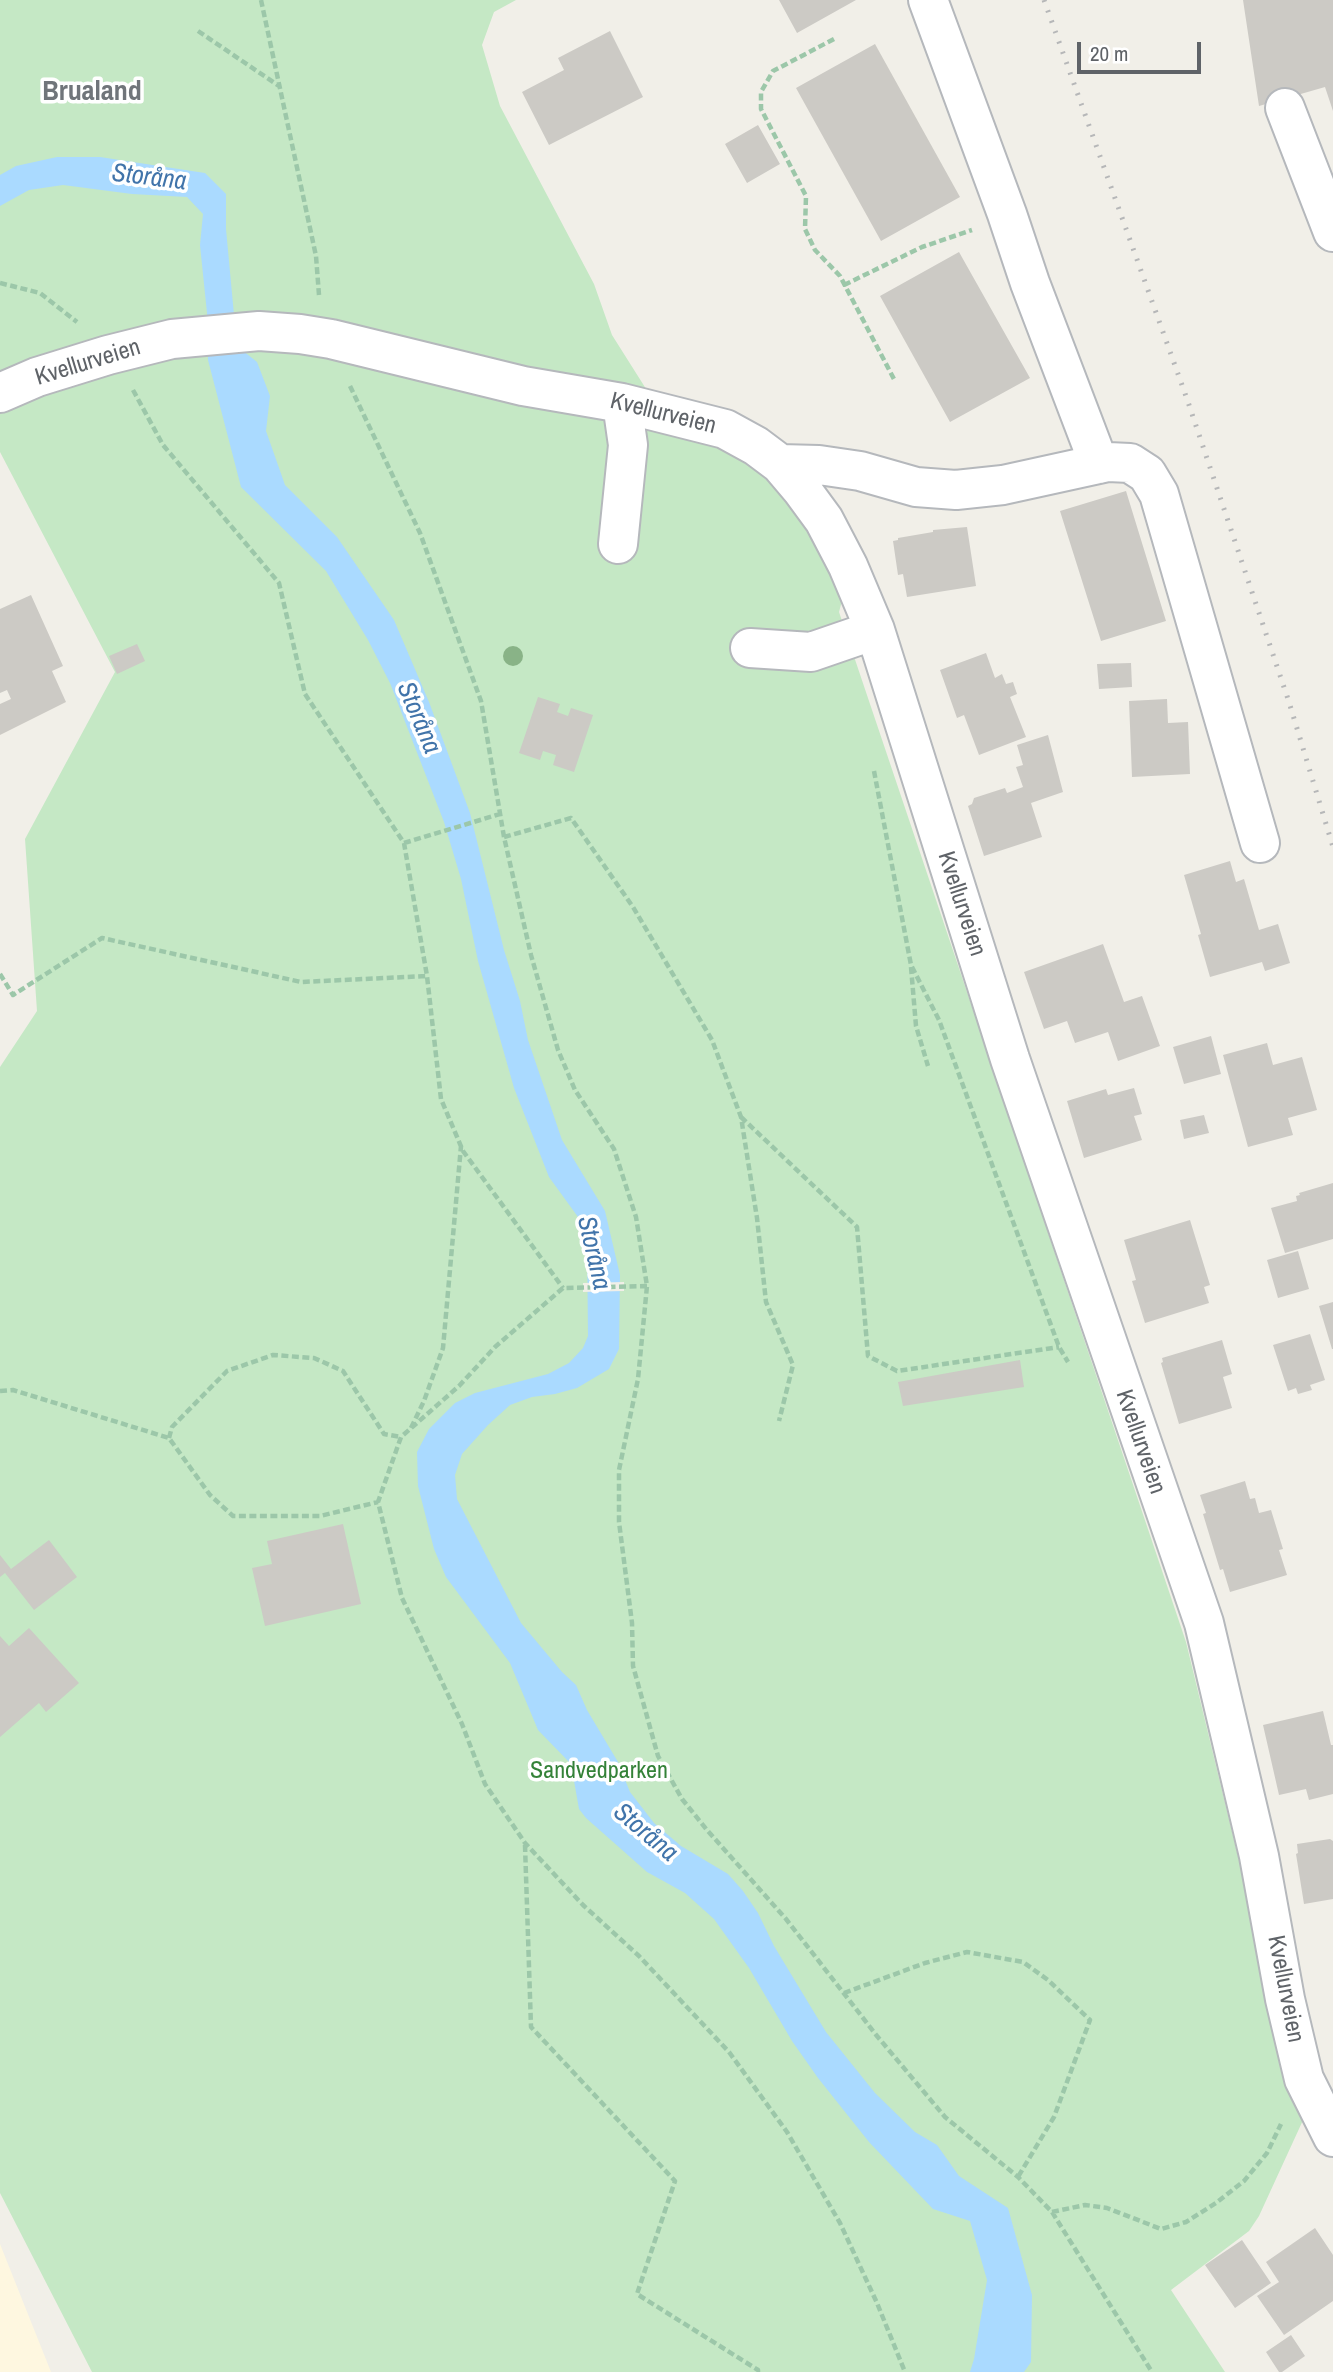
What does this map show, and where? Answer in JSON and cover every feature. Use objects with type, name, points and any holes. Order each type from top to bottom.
[{"type":"street","points":[[929,0],[1030,283],[1099,464]]},
{"type":"street","points":[[1285,108],[1333,232]]},
{"type":"street","name":"Kvellurveien","points":[[0,393],[37,377],[172,339],[244,332],[300,334],[331,339],[523,386],[622,403],[725,429],[756,446],[780,464],[824,520],[848,566],[875,630],[1010,1059],[1204,1623],[1259,1856],[1285,1999],[1304,2079],[1333,2137]]},
{"type":"street","points":[[618,544],[628,445],[622,403]]},
{"type":"street","points":[[780,464],[819,465],[860,471],[916,487],[956,490],[1003,485],[1099,464],[1130,463],[1147,474],[1159,494],[1260,843]]},
{"type":"street","points":[[750,648],[811,652],[875,630]]},
{"type":"path","points":[[261,0],[316,256],[319,300]]},
{"type":"path","points":[[198,31],[280,87]]},
{"type":"path","points":[[834,39],[773,71],[761,92],[761,109],[806,196],[805,229],[815,250],[840,276],[895,381]]},
{"type":"path","points":[[844,285],[922,247],[964,234],[1007,214]]},
{"type":"path","points":[[0,283],[40,293],[81,326]]},
{"type":"path","points":[[347,379],[420,533],[481,701],[504,837],[531,955],[558,1050],[575,1090],[614,1149],[636,1217],[647,1286],[638,1379],[619,1470],[619,1522],[632,1623],[633,1667],[657,1756],[682,1799],[786,1919],[945,2117],[1018,2177],[1052,2212],[1152,2372]]},
{"type":"path","points":[[131,386],[163,445],[279,583],[305,694],[404,843],[427,976],[441,1099],[461,1145],[563,1288]]},
{"type":"path","points":[[873,766],[911,965],[916,1026],[928,1066]]},
{"type":"path","points":[[404,843],[500,814]]},
{"type":"path","points":[[504,837],[571,818],[632,907],[712,1040],[741,1117],[757,1218],[766,1302],[793,1365],[779,1421]]},
{"type":"path","points":[[0,974],[13,995],[102,938],[301,982],[427,976]]},
{"type":"path","points":[[741,1117],[857,1227],[868,1356],[897,1371],[1059,1347],[939,1020],[911,965]]},
{"type":"path","points":[[409,1431],[424,1401],[443,1348],[461,1145]]},
{"type":"path","points":[[647,1286],[563,1288],[495,1347],[459,1386],[401,1437],[378,1503],[402,1598],[462,1724],[485,1784],[525,1843],[583,1905],[639,1956],[729,2052],[787,2132],[840,2223],[905,2372]]},
{"type":"path","points":[[169,1438],[172,1427],[227,1371],[273,1355],[314,1358],[343,1371],[384,1434],[401,1437]]},
{"type":"path","points":[[0,1391],[13,1390],[169,1438],[210,1495],[233,1516],[320,1516],[378,1503]]},
{"type":"path","points":[[525,1843],[531,2027],[676,2181],[638,2294],[758,2372]]},
{"type":"path","points":[[844,1993],[925,1963],[967,1952],[1023,1962],[1048,1980],[1090,2020],[1054,2116],[1018,2177]]},
{"type":"path","points":[[1052,2212],[1085,2205],[1107,2208],[1161,2229],[1186,2222],[1244,2181],[1267,2153],[1304,2079]]},
{"type":"shaded area","points":[[0,2244],[51,2372],[0,2372]]},
{"type":"green space","name":"Sandvedparken","points":[[0,0],[516,0],[494,12],[482,45],[500,106],[594,284],[612,335],[648,392],[723,408],[785,490],[807,524],[843,597],[839,612],[1186,1642],[1293,2083],[1304,2118],[1259,2216],[1249,2231],[1171,2290],[1225,2372],[92,2372],[0,2193],[0,1067],[37,1011],[25,839],[115,672],[0,452]]},
{"type":"water","name":"Storåna","points":[[57,157],[100,157],[205,173],[226,194],[226,229],[234,315],[242,350],[257,362],[270,396],[266,431],[285,485],[337,537],[394,620],[429,702],[470,813],[528,1040],[562,1140],[605,1211],[620,1275],[619,1349],[609,1369],[577,1388],[532,1397],[510,1405],[462,1454],[455,1475],[457,1499],[521,1623],[576,1685],[587,1710],[618,1762],[630,1792],[654,1823],[681,1846],[728,1874],[743,1891],[826,2032],[875,2093],[915,2132],[937,2145],[959,2176],[1008,2208],[1032,2295],[1031,2362],[1024,2372],[970,2372],[987,2280],[970,2221],[933,2209],[869,2142],[792,2041],[749,1968],[714,1919],[685,1893],[647,1872],[586,1818],[579,1809],[571,1764],[538,1730],[510,1663],[446,1577],[434,1549],[418,1486],[417,1452],[429,1429],[455,1403],[475,1393],[548,1374],[569,1363],[583,1348],[588,1336],[587,1239],[578,1217],[549,1177],[514,1088],[478,961],[461,879],[444,822],[390,683],[368,640],[326,571],[241,487],[208,360],[207,313],[200,245],[203,214],[187,197],[132,194],[63,185],[29,190],[0,206],[0,175],[16,166]]},
{"type":"pier","points":[[624,1282],[624,1291],[583,1292],[583,1283]]},
{"type":"building","points":[[779,0],[856,0],[797,33]]},
{"type":"building","points":[[1243,0],[1333,0],[1333,111],[1325,87],[1259,106]]},
{"type":"building","points":[[610,31],[643,97],[549,145],[522,92],[564,70],[558,58]]},
{"type":"building","points":[[875,44],[960,197],[881,241],[796,88]]},
{"type":"building","points":[[758,125],[780,164],[747,183],[725,144]]},
{"type":"building","points":[[959,252],[1030,378],[950,422],[880,296]]},
{"type":"building","points":[[1126,491],[1166,621],[1101,641],[1060,511]]},
{"type":"building","points":[[967,527],[976,586],[907,597],[903,574],[898,575],[893,541],[933,530]]},
{"type":"building","points":[[31,595],[63,666],[52,671],[66,702],[0,735],[0,704],[11,699],[7,690],[0,693],[0,609]]},
{"type":"building","points":[[137,644],[145,661],[117,674],[109,656]]},
{"type":"building","points":[[986,653],[995,678],[1002,674],[1006,684],[1013,682],[1017,694],[1010,697],[1026,737],[979,755],[964,715],[957,718],[940,670]]},
{"type":"building","points":[[1131,663],[1132,687],[1099,689],[1097,664]]},
{"type":"building","points":[[538,697],[560,704],[557,712],[568,716],[571,708],[593,715],[574,772],[553,765],[556,755],[543,751],[540,760],[519,753]]},
{"type":"building","points":[[1167,699],[1168,723],[1188,722],[1190,774],[1132,777],[1129,701]]},
{"type":"building","points":[[1048,735],[1063,792],[1031,803],[1042,837],[984,856],[968,806],[974,798],[1005,788],[1007,793],[1023,787],[1016,767],[1023,765],[1017,745]]},
{"type":"building","points":[[1230,861],[1236,882],[1244,879],[1259,930],[1278,924],[1290,963],[1265,971],[1262,962],[1210,977],[1184,875]]},
{"type":"building","points":[[1103,944],[1124,1002],[1142,996],[1160,1046],[1118,1061],[1108,1032],[1075,1043],[1067,1021],[1044,1029],[1024,972]]},
{"type":"building","points":[[1211,1036],[1221,1074],[1184,1084],[1173,1047]]},
{"type":"building","points":[[1267,1043],[1273,1065],[1302,1057],[1317,1110],[1288,1118],[1293,1135],[1248,1147],[1223,1055]]},
{"type":"building","points":[[1134,1088],[1142,1114],[1134,1116],[1142,1140],[1084,1158],[1067,1101],[1106,1089],[1108,1095]]},
{"type":"building","points":[[1204,1115],[1209,1133],[1184,1139],[1180,1120]]},
{"type":"building","points":[[1333,1183],[1333,1239],[1285,1253],[1271,1208],[1297,1201],[1296,1196],[1300,1195],[1299,1193]]},
{"type":"building","points":[[1190,1220],[1210,1285],[1204,1287],[1209,1303],[1145,1323],[1132,1281],[1136,1280],[1124,1240]]},
{"type":"building","points":[[1298,1251],[1309,1289],[1278,1298],[1267,1260]]},
{"type":"building","points":[[1333,1302],[1333,1349],[1332,1349],[1319,1306]]},
{"type":"building","points":[[1310,1334],[1325,1380],[1310,1385],[1312,1390],[1298,1394],[1296,1388],[1288,1391],[1273,1345]]},
{"type":"building","points":[[1222,1340],[1232,1374],[1223,1377],[1232,1408],[1179,1424],[1161,1363],[1162,1358]]},
{"type":"building","points":[[1020,1360],[1024,1387],[903,1406],[898,1382]]},
{"type":"building","points":[[1245,1481],[1250,1499],[1255,1498],[1259,1513],[1271,1510],[1283,1549],[1279,1550],[1287,1575],[1230,1592],[1223,1569],[1220,1570],[1200,1495]]},
{"type":"building","points":[[343,1524],[361,1604],[265,1626],[252,1568],[272,1564],[267,1541]]},
{"type":"building","points":[[49,1540],[77,1577],[34,1610],[5,1573],[0,1577],[0,1555],[11,1569]]},
{"type":"building","points":[[29,1628],[79,1683],[46,1712],[39,1703],[0,1737],[0,1636],[9,1646]]},
{"type":"building","points":[[1323,1711],[1333,1745],[1333,1794],[1309,1800],[1306,1789],[1279,1795],[1263,1725]]},
{"type":"building","points":[[1330,1839],[1333,1841],[1333,1899],[1304,1904],[1296,1854],[1297,1844]]},
{"type":"building","points":[[1315,2228],[1333,2255],[1333,2301],[1284,2335],[1257,2296],[1279,2282],[1266,2262]]},
{"type":"building","points":[[1242,2240],[1271,2283],[1235,2308],[1205,2265]]},
{"type":"building","points":[[1291,2335],[1305,2356],[1279,2372],[1266,2352]]},
{"type":"railway","points":[[1044,0],[1187,399],[1289,702],[1333,847]]},
{"type":"district","name":"Brualand","points":[[92,92]]}]
